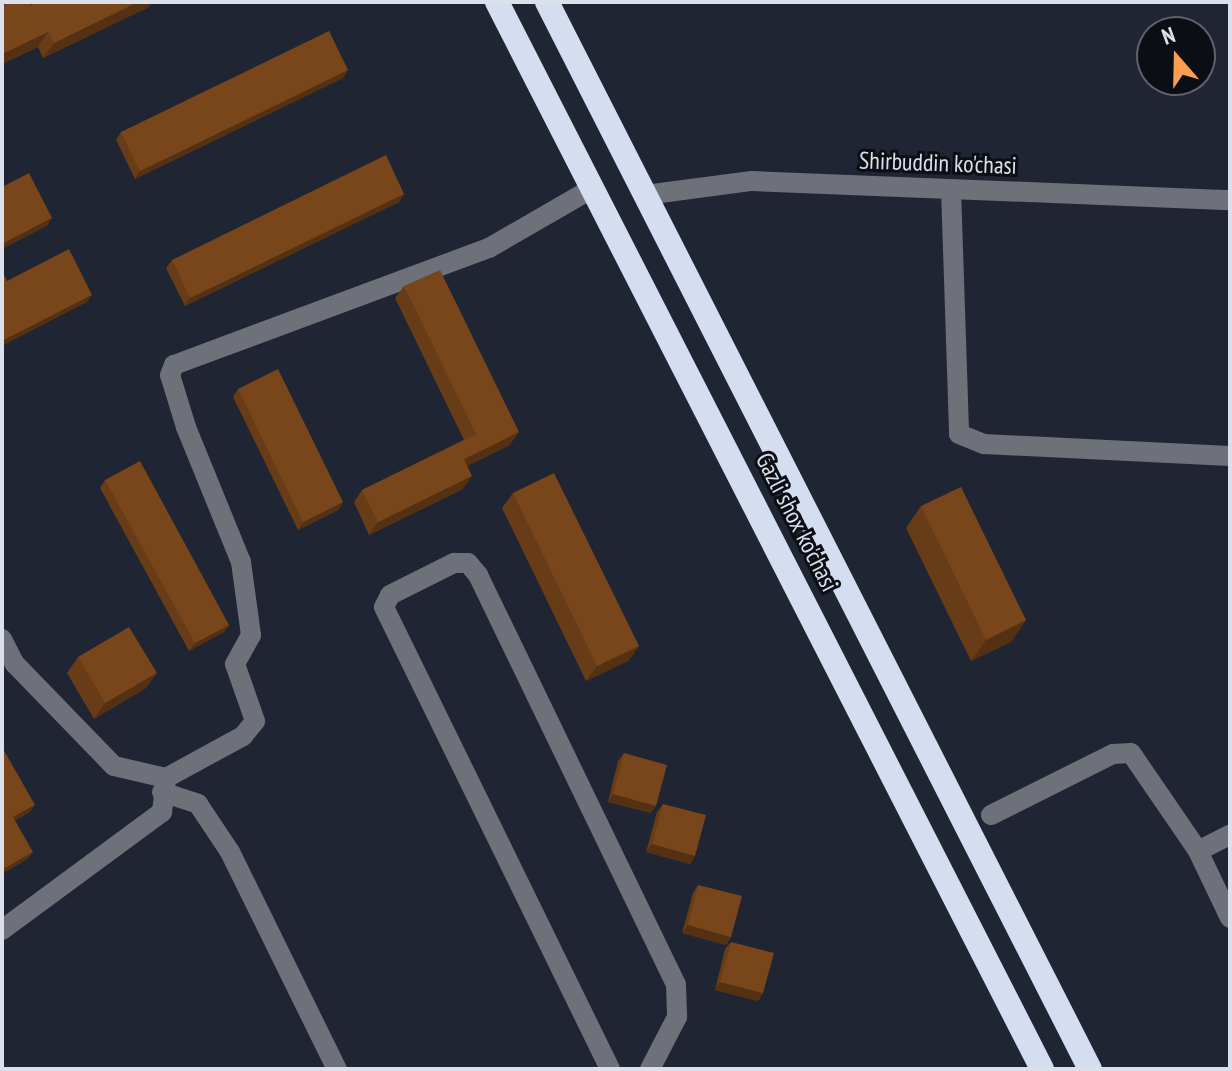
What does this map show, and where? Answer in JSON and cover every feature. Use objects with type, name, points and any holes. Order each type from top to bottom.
[{"type":"highway","name":"Gazli shox ko'chasi","points":[[497,2],[1042,1069]]},
{"type":"highway","name":"Gazli shox ko'chasi","points":[[547,2],[1090,1069]]},
{"type":"street","name":"Shirbuddin ko'chasi","points":[[645,195],[752,181],[1230,200]]},
{"type":"street","points":[[164,785],[243,736],[255,721],[235,664],[251,635],[241,562],[186,427],[170,375],[174,365],[489,248],[593,188]]},
{"type":"street","points":[[951,189],[959,434],[984,444],[1230,456]]},
{"type":"street","points":[[610,1069],[384,607],[390,595],[454,563],[468,563],[478,575],[676,985],[677,1017],[650,1069]]},
{"type":"street","points":[[2,639],[15,664],[114,766],[164,785],[198,804],[230,852],[337,1069]]},
{"type":"street","points":[[991,815],[1113,754],[1131,753],[1198,851],[1230,918]]},
{"type":"street","points":[[2,930],[162,812],[164,785]]},
{"type":"street","points":[[1198,851],[1230,835]]},
{"type":"building","points":[[10,2],[30,2],[31,5],[38,2],[138,2],[54,43],[48,32],[2,54],[2,6]]},
{"type":"building","points":[[329,31],[348,70],[140,171],[121,132]]},
{"type":"building","points":[[386,155],[404,194],[190,298],[172,260]]},
{"type":"building","points":[[29,173],[52,218],[2,244],[2,187]]},
{"type":"building","points":[[69,249],[92,295],[2,341],[2,271],[7,281]]},
{"type":"building","points":[[440,270],[519,432],[464,459],[472,476],[378,522],[362,490],[476,434],[404,286]]},
{"type":"building","points":[[278,369],[343,502],[303,522],[238,389]]},
{"type":"building","points":[[140,461],[229,625],[195,643],[105,480]]},
{"type":"building","points":[[554,473],[639,646],[597,666],[513,493]]},
{"type":"building","points":[[961,487],[1026,620],[986,640],[921,506]]},
{"type":"building","points":[[129,627],[157,673],[105,703],[78,657]]},
{"type":"building","points":[[2,747],[35,805],[13,817],[33,852],[2,870]]},
{"type":"building","points":[[624,753],[667,765],[656,806],[613,794]]},
{"type":"building","points":[[663,804],[706,815],[695,856],[652,844]]},
{"type":"building","points":[[698,885],[742,896],[731,937],[688,925]]},
{"type":"building","points":[[731,942],[774,953],[763,993],[720,982]]}]
